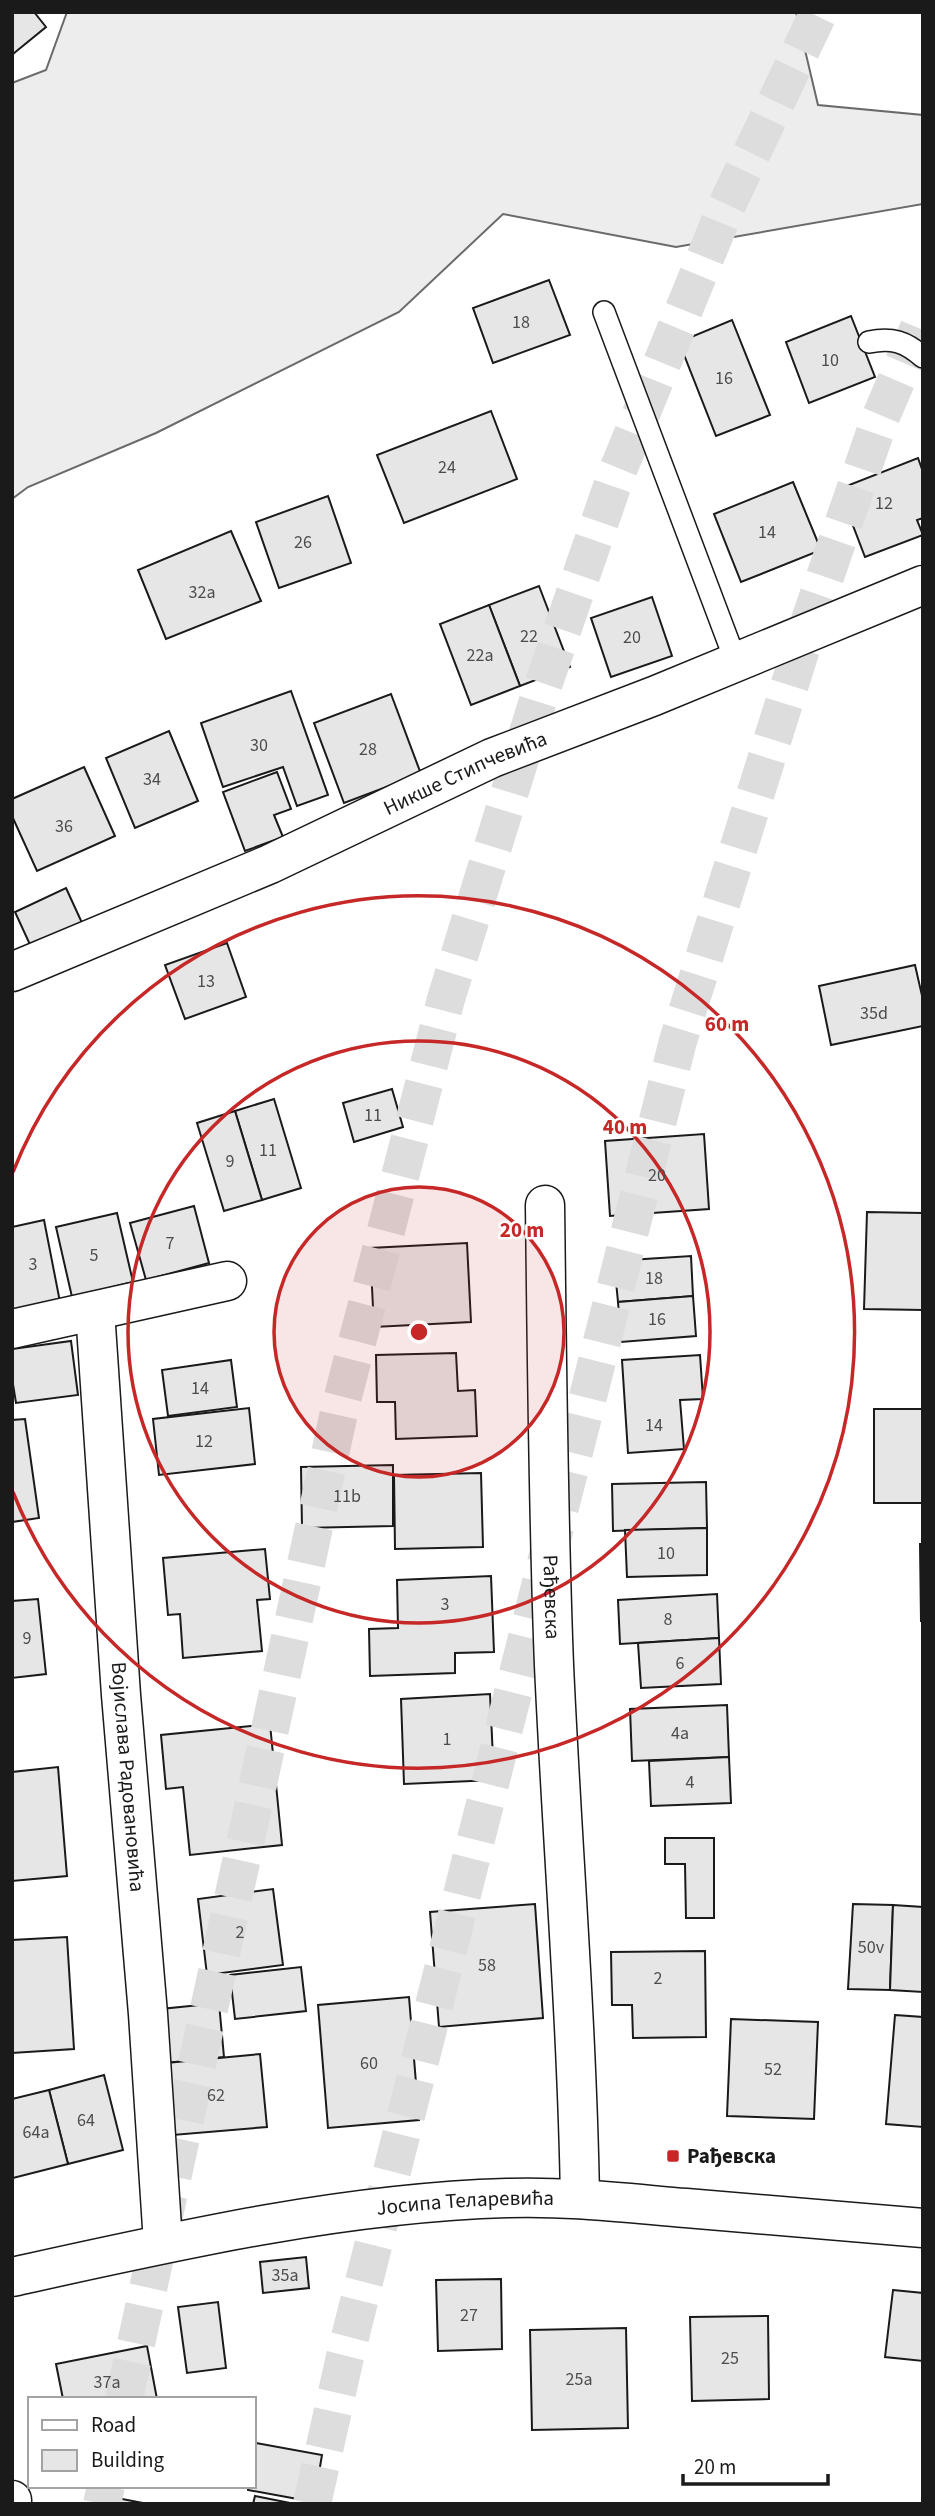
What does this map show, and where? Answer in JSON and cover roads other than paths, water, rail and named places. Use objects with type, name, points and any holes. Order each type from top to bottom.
[{"type":"street","name":"Никше Стипчевића","points":[[12,972],[270,864],[492,758],[923,585]]},
{"type":"street","name":"Рађевска","points":[[545,1205],[547,1454],[554,1654],[578,2089],[580,2199]]},
{"type":"street","points":[[12,1329],[227,1281]]},
{"type":"street","name":"Војислава Радовановића","points":[[95,1311],[163,2243]]},
{"type":"street","name":"Јосипа Теларевића","points":[[12,2277],[163,2243],[321,2215],[439,2202],[509,2198],[580,2199],[923,2228]]},
{"type":"lane","points":[[604,312],[736,662]]},
{"type":"lane","points":[[869,342],[886,338],[908,344],[923,357]]},
{"type":"tunnel","points":[[124,2397],[340,1408],[446,999],[540,694],[616,475],[726,207],[819,12]]},
{"type":"tunnel","points":[[312,2504],[345,2357],[678,1041],[810,620],[879,421],[923,318]]},
{"type":"tunnel","points":[[102,2504],[106,2488]]},
{"type":"place","name":"Рађевска","points":[[673,2156]]}]
